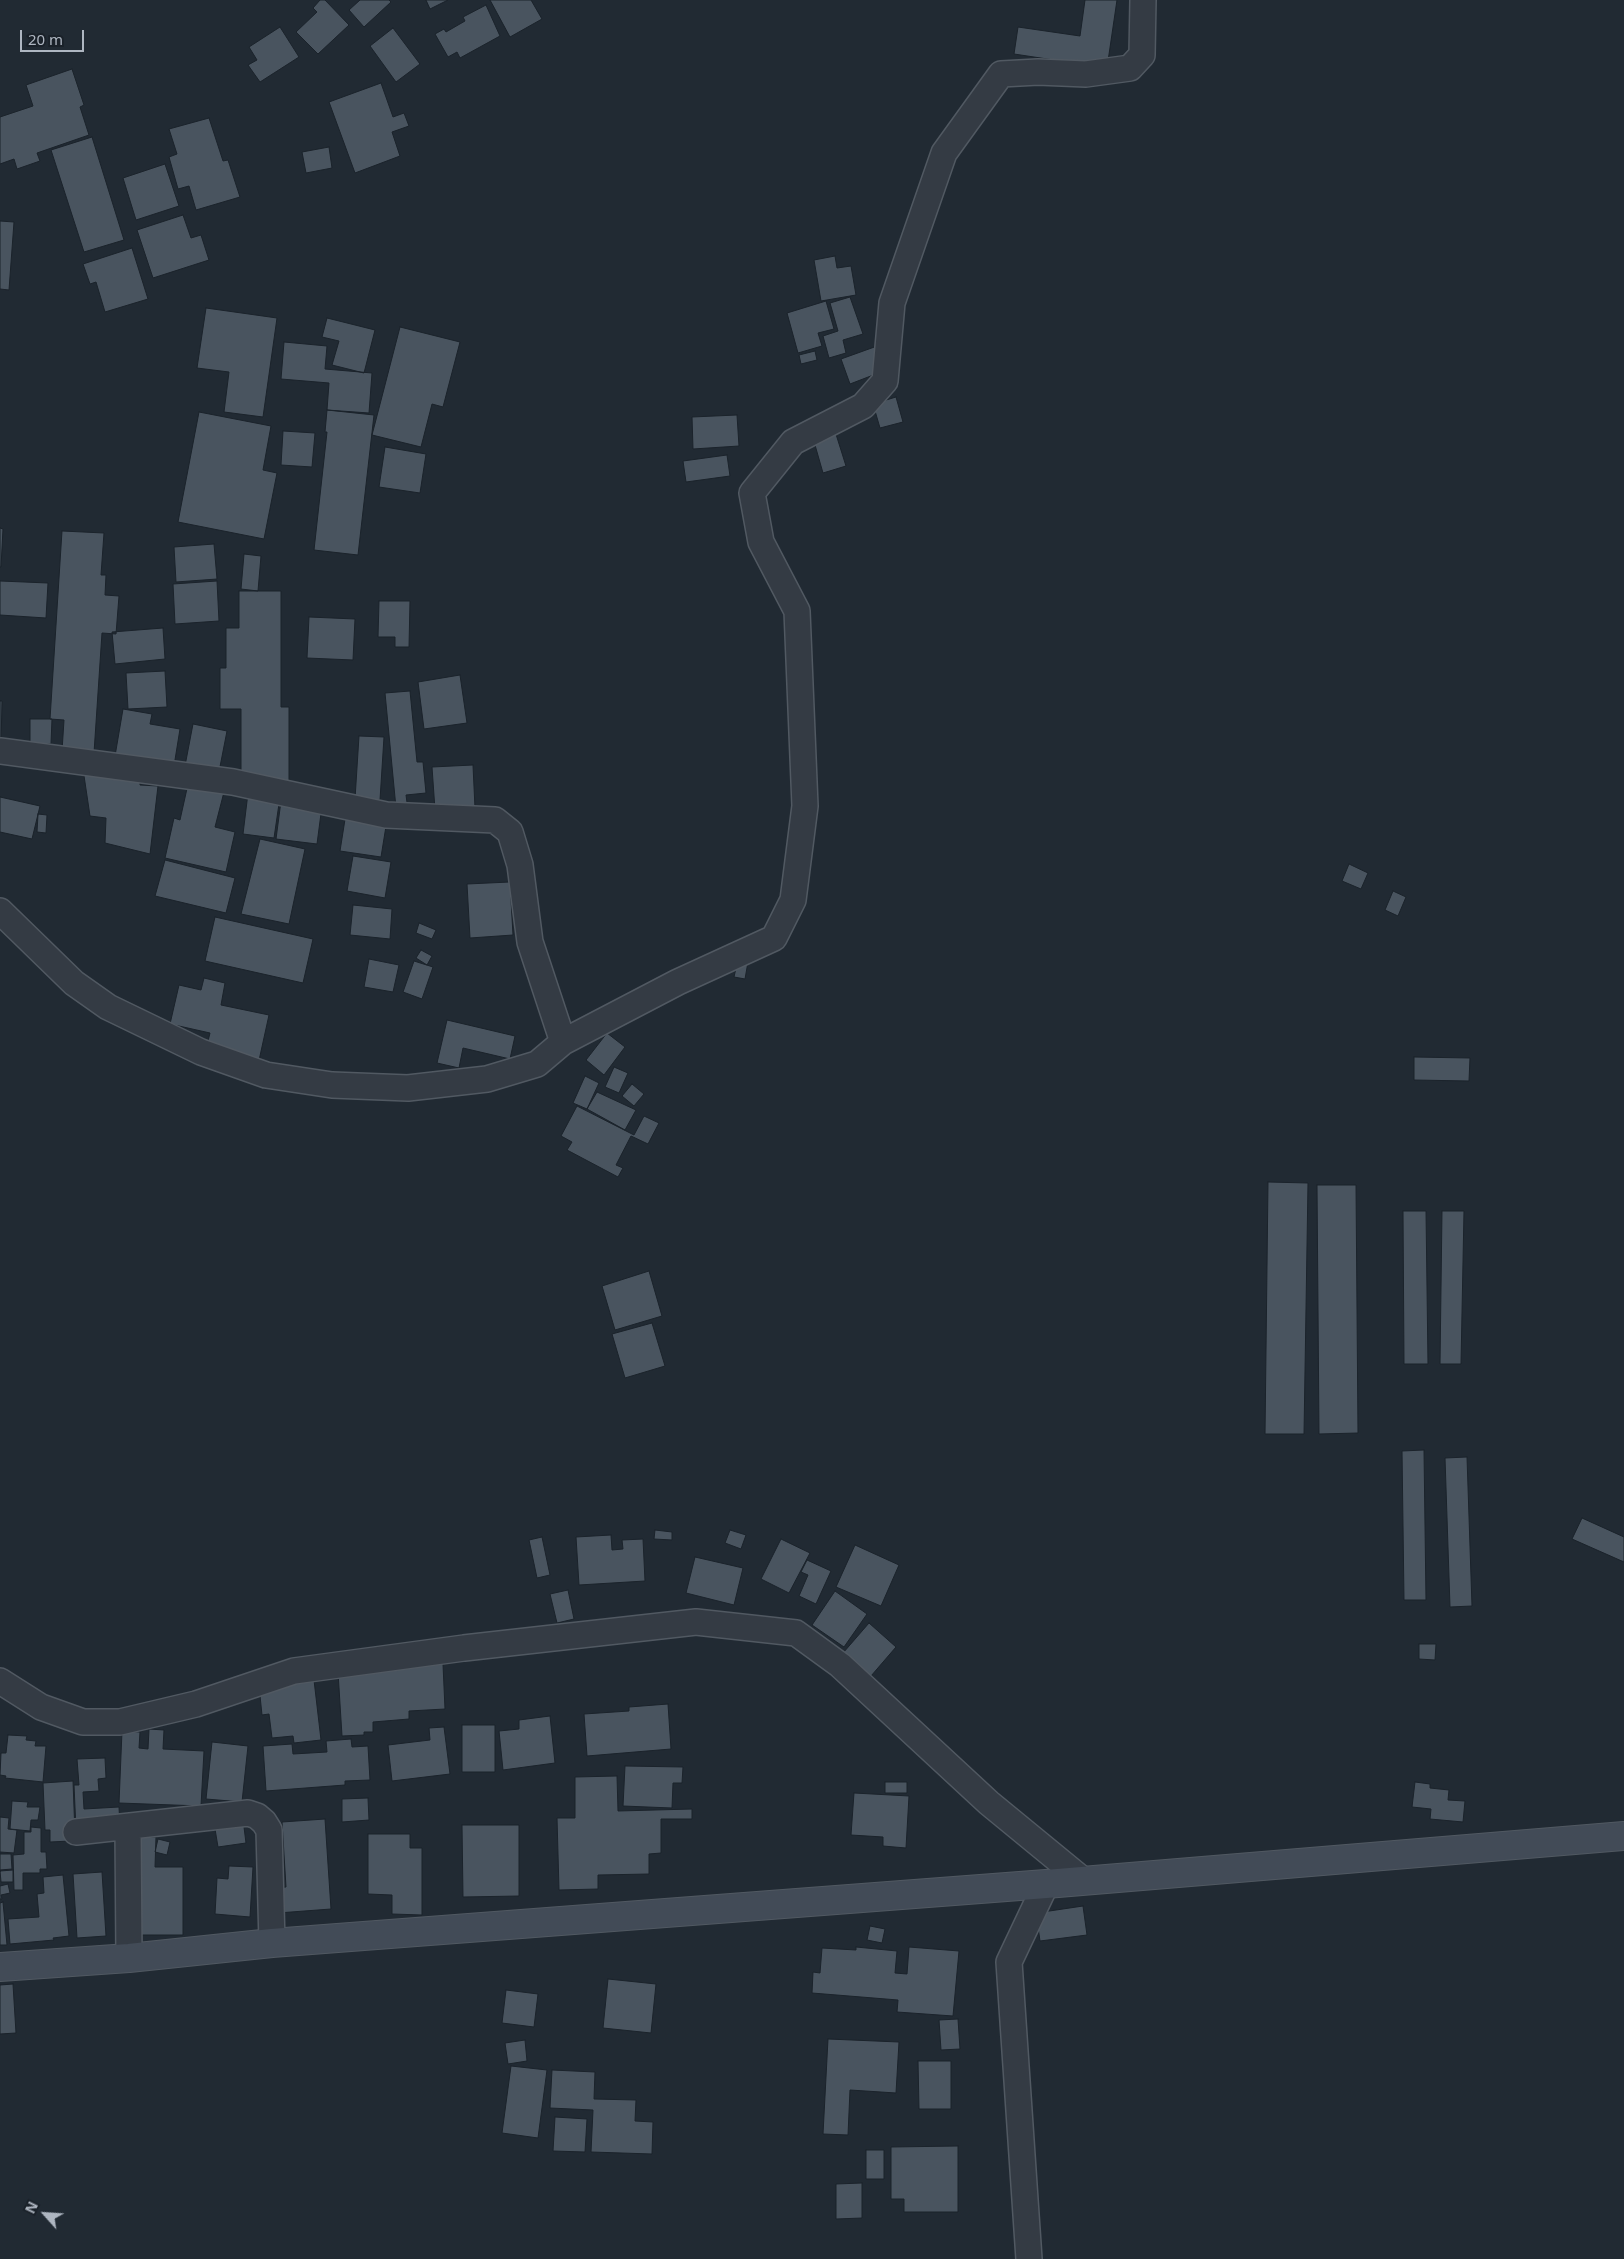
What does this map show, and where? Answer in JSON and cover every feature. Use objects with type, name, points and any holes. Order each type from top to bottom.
[{"type":"main road","points":[[0,1967],[129,1958],[272,1943],[1084,1881],[1624,1836]]},
{"type":"street","points":[[0,911],[74,983],[108,1007],[201,1052],[266,1075],[332,1085],[408,1088],[487,1079],[537,1064],[563,1042],[678,982],[774,938],[793,900],[805,806],[797,611],[761,542],[752,492],[793,442],[863,406],[885,381],[892,304],[944,153],[1001,74],[1038,72],[1086,74],[1130,68],[1142,54],[1143,0]]},
{"type":"street","points":[[0,751],[232,782],[386,815],[495,820],[510,832],[520,865],[530,942],[563,1042]]},
{"type":"street","points":[[0,1681],[41,1707],[83,1722],[120,1722],[196,1704],[294,1671],[464,1648],[696,1622],[796,1633],[840,1665],[989,1803],[1084,1881]]},
{"type":"street","points":[[76,1832],[248,1813],[264,1822],[269,1830],[272,1943]]},
{"type":"street","points":[[128,1827],[129,1958]]},
{"type":"street","points":[[1029,2259],[1009,1962],[1046,1884]]},
{"type":"building","points":[[320,0],[325,0],[349,25],[318,54],[296,32],[317,12],[313,8]]},
{"type":"building","points":[[360,0],[389,0],[391,2],[364,27],[349,10]]},
{"type":"building","points":[[426,0],[448,0],[430,9]]},
{"type":"building","points":[[490,0],[531,0],[542,19],[510,37]]},
{"type":"building","points":[[1085,0],[1117,0],[1107,68],[1014,54],[1018,27],[1080,36]]},
{"type":"building","points":[[486,5],[500,36],[460,58],[457,52],[448,57],[435,34],[444,29],[446,32],[465,21],[463,17]]},
{"type":"building","points":[[280,27],[299,57],[260,82],[248,65],[257,60],[249,47]]},
{"type":"building","points":[[393,28],[420,64],[396,82],[370,46]]},
{"type":"building","points":[[72,69],[84,105],[80,107],[89,135],[37,153],[40,161],[17,169],[14,159],[0,164],[0,117],[33,106],[26,85]]},
{"type":"building","points":[[381,83],[393,117],[404,113],[409,126],[392,132],[400,156],[355,173],[329,102]]},
{"type":"building","points":[[209,118],[223,161],[228,160],[240,197],[196,210],[189,186],[178,189],[169,157],[177,154],[169,129]]},
{"type":"building","points":[[92,137],[124,240],[84,252],[51,150]]},
{"type":"building","points":[[329,147],[332,168],[306,173],[302,152]]},
{"type":"building","points":[[165,164],[179,206],[136,220],[123,178]]},
{"type":"building","points":[[183,215],[191,238],[201,235],[209,260],[153,278],[137,230]]},
{"type":"building","points":[[0,221],[14,222],[9,290],[0,289]]},
{"type":"building","points":[[132,248],[148,299],[105,312],[96,282],[90,284],[83,264]]},
{"type":"building","points":[[835,256],[837,268],[851,266],[856,295],[821,301],[814,260]]},
{"type":"building","points":[[850,297],[863,334],[843,340],[846,353],[829,358],[823,336],[838,331],[830,303]]},
{"type":"building","points":[[826,301],[834,329],[818,333],[822,346],[798,353],[787,313]]},
{"type":"building","points":[[206,308],[277,318],[263,417],[224,412],[229,372],[197,368]]},
{"type":"building","points":[[327,318],[375,330],[364,373],[332,365],[339,341],[322,337]]},
{"type":"building","points":[[400,327],[460,342],[443,407],[432,404],[421,447],[372,435]]},
{"type":"building","points":[[284,342],[327,346],[325,369],[372,373],[369,413],[327,410],[329,383],[281,379]]},
{"type":"building","points":[[880,345],[889,369],[850,384],[841,359]]},
{"type":"building","points":[[815,351],[817,360],[801,364],[799,355]]},
{"type":"building","points":[[896,397],[903,422],[880,428],[873,404]]},
{"type":"building","points":[[327,410],[374,415],[358,555],[314,550],[327,432],[325,432]]},
{"type":"building","points":[[199,412],[271,426],[263,470],[277,473],[264,539],[178,522]]},
{"type":"building","points":[[737,415],[739,446],[693,449],[692,417]]},
{"type":"building","points":[[283,431],[315,433],[312,467],[281,465]]},
{"type":"building","points":[[835,431],[846,466],[823,473],[813,438]]},
{"type":"building","points":[[385,447],[426,454],[420,493],[379,487]]},
{"type":"building","points":[[727,455],[730,476],[686,482],[683,461]]},
{"type":"building","points":[[0,528],[3,529],[1,567],[0,567]]},
{"type":"building","points":[[62,531],[104,533],[101,575],[106,575],[105,595],[119,596],[116,634],[102,633],[94,753],[62,751],[64,720],[50,719]]},
{"type":"building","points":[[214,544],[217,579],[176,582],[174,547]]},
{"type":"building","points":[[244,554],[261,556],[258,591],[241,589]]},
{"type":"building","points":[[0,581],[48,583],[46,618],[0,615]]},
{"type":"building","points":[[217,581],[219,621],[175,624],[173,584]]},
{"type":"building","points":[[239,591],[281,591],[281,707],[289,707],[289,782],[241,782],[241,709],[220,709],[220,668],[226,668],[226,628],[239,628]]},
{"type":"building","points":[[379,601],[410,601],[409,647],[395,647],[395,637],[378,637]]},
{"type":"building","points":[[309,617],[355,619],[353,660],[307,658]]},
{"type":"building","points":[[163,628],[165,659],[115,664],[112,632]]},
{"type":"building","points":[[165,671],[167,707],[128,709],[126,673]]},
{"type":"building","points":[[460,675],[467,723],[424,729],[418,682]]},
{"type":"building","points":[[410,691],[417,762],[423,762],[426,793],[406,795],[408,810],[396,808],[385,693]]},
{"type":"building","points":[[0,701],[2,701],[1,745],[0,745]]},
{"type":"building","points":[[123,709],[152,714],[150,724],[180,729],[174,766],[115,756]]},
{"type":"building","points":[[30,719],[52,719],[51,744],[30,744]]},
{"type":"building","points":[[193,724],[227,731],[218,777],[184,771]]},
{"type":"building","points":[[359,736],[384,737],[380,800],[355,799]]},
{"type":"building","points":[[473,765],[475,808],[435,810],[432,767]]},
{"type":"building","points":[[83,769],[140,773],[140,785],[158,786],[150,854],[105,843],[106,818],[90,816]]},
{"type":"building","points":[[188,784],[224,792],[215,827],[235,832],[226,872],[165,858],[174,818],[180,820]]},
{"type":"building","points":[[248,793],[280,797],[274,838],[243,834]]},
{"type":"building","points":[[0,797],[40,806],[32,839],[0,832]]},
{"type":"building","points":[[281,801],[322,806],[317,844],[276,839]]},
{"type":"building","points":[[346,813],[387,820],[381,857],[340,851]]},
{"type":"building","points":[[38,814],[47,815],[46,833],[37,832]]},
{"type":"building","points":[[260,839],[305,849],[289,924],[241,914]]},
{"type":"building","points":[[353,856],[391,862],[385,898],[347,891]]},
{"type":"building","points":[[165,860],[235,878],[226,913],[155,896]]},
{"type":"building","points":[[1349,864],[1368,873],[1361,889],[1342,881]]},
{"type":"building","points":[[510,882],[513,935],[470,938],[467,884]]},
{"type":"building","points":[[1393,891],[1406,897],[1398,916],[1385,910]]},
{"type":"building","points":[[353,905],[392,909],[390,939],[350,935]]},
{"type":"building","points":[[215,917],[313,939],[303,983],[205,961]]},
{"type":"building","points":[[419,923],[436,930],[432,939],[416,933]]},
{"type":"building","points":[[421,950],[432,956],[427,965],[416,958]]},
{"type":"building","points":[[369,959],[399,965],[393,992],[364,987]]},
{"type":"building","points":[[738,959],[748,962],[745,979],[734,977]]},
{"type":"building","points":[[414,961],[433,967],[422,999],[403,992]]},
{"type":"building","points":[[204,978],[225,983],[221,1005],[269,1015],[258,1065],[205,1053],[210,1033],[170,1024],[179,985],[201,990]]},
{"type":"building","points":[[447,1020],[515,1036],[510,1059],[463,1048],[459,1068],[437,1063]]},
{"type":"building","points":[[607,1033],[625,1047],[604,1075],[586,1060]]},
{"type":"building","points":[[1414,1057],[1470,1058],[1469,1081],[1414,1080]]},
{"type":"building","points":[[614,1067],[628,1073],[619,1093],[605,1087]]},
{"type":"building","points":[[585,1076],[599,1083],[587,1109],[573,1103]]},
{"type":"building","points":[[632,1084],[644,1094],[634,1106],[622,1096]]},
{"type":"building","points":[[597,1092],[636,1110],[625,1130],[587,1109]]},
{"type":"building","points":[[577,1106],[634,1135],[644,1116],[659,1123],[648,1144],[631,1136],[616,1165],[623,1168],[618,1177],[567,1150],[572,1142],[561,1136]]},
{"type":"building","points":[[1268,1182],[1308,1183],[1304,1434],[1265,1434]]},
{"type":"building","points":[[1317,1185],[1356,1185],[1358,1433],[1319,1434]]},
{"type":"building","points":[[1403,1211],[1426,1211],[1428,1364],[1404,1364]]},
{"type":"building","points":[[1442,1211],[1464,1211],[1461,1364],[1440,1364]]},
{"type":"building","points":[[649,1271],[662,1316],[615,1330],[602,1286]]},
{"type":"building","points":[[652,1323],[665,1366],[625,1378],[612,1334]]},
{"type":"building","points":[[1424,1450],[1426,1600],[1404,1600],[1402,1451]]},
{"type":"building","points":[[1467,1457],[1472,1606],[1450,1607],[1445,1458]]},
{"type":"building","points":[[1582,1518],[1624,1537],[1624,1562],[1572,1539]]},
{"type":"building","points":[[655,1530],[672,1532],[672,1540],[654,1539]]},
{"type":"building","points":[[730,1530],[746,1535],[741,1549],[725,1543]]},
{"type":"building","points":[[611,1535],[612,1550],[623,1549],[622,1540],[643,1539],[645,1581],[579,1585],[576,1537]]},
{"type":"building","points":[[542,1537],[550,1575],[537,1578],[529,1540]]},
{"type":"building","points":[[781,1539],[810,1553],[789,1593],[761,1579]]},
{"type":"building","points":[[855,1545],[899,1565],[881,1606],[836,1587]]},
{"type":"building","points":[[695,1557],[743,1568],[734,1605],[686,1593]]},
{"type":"building","points":[[807,1560],[831,1571],[816,1604],[799,1596],[808,1575],[801,1572]]},
{"type":"building","points":[[568,1590],[574,1619],[557,1623],[550,1594]]},
{"type":"building","points":[[835,1591],[867,1614],[844,1647],[812,1625]]},
{"type":"building","points":[[869,1623],[896,1647],[871,1676],[843,1653]]},
{"type":"building","points":[[1419,1644],[1436,1644],[1435,1660],[1419,1659]]},
{"type":"building","points":[[443,1664],[445,1709],[409,1711],[409,1719],[373,1722],[373,1732],[364,1732],[364,1735],[342,1736],[338,1672]]},
{"type":"building","points":[[314,1680],[321,1740],[294,1743],[293,1736],[272,1738],[269,1714],[262,1715],[259,1686]]},
{"type":"building","points":[[668,1704],[671,1749],[587,1756],[584,1714],[629,1711],[629,1707]]},
{"type":"building","points":[[550,1716],[555,1763],[503,1770],[499,1731],[519,1729],[519,1720]]},
{"type":"building","points":[[462,1725],[495,1725],[495,1772],[462,1772]]},
{"type":"building","points":[[444,1727],[450,1774],[392,1781],[388,1745],[430,1740],[429,1728]]},
{"type":"building","points":[[149,1729],[164,1730],[163,1749],[204,1751],[201,1806],[119,1803],[122,1731],[140,1732],[139,1748],[148,1749]]},
{"type":"building","points":[[8,1735],[27,1736],[26,1740],[36,1741],[35,1746],[46,1746],[43,1782],[5,1778],[6,1776],[0,1775],[1,1753],[6,1753]]},
{"type":"building","points":[[351,1739],[352,1747],[368,1746],[370,1780],[345,1781],[345,1785],[266,1791],[263,1746],[292,1744],[293,1754],[327,1752],[326,1741]]},
{"type":"building","points":[[212,1742],[248,1746],[242,1802],[206,1799]]},
{"type":"building","points":[[105,1758],[106,1778],[98,1779],[99,1791],[83,1792],[84,1809],[119,1807],[120,1827],[76,1830],[74,1785],[79,1785],[77,1759]]},
{"type":"building","points":[[625,1766],[683,1767],[682,1783],[673,1783],[672,1808],[623,1806]]},
{"type":"building","points":[[617,1776],[618,1811],[692,1809],[692,1819],[661,1819],[661,1853],[649,1854],[649,1874],[598,1875],[598,1889],[559,1890],[557,1818],[575,1818],[575,1777]]},
{"type":"building","points":[[73,1781],[75,1834],[71,1841],[50,1842],[50,1830],[45,1830],[43,1783]]},
{"type":"building","points":[[885,1782],[907,1782],[907,1793],[885,1793]]},
{"type":"building","points":[[1415,1782],[1430,1784],[1430,1788],[1449,1790],[1448,1800],[1465,1801],[1463,1822],[1430,1819],[1431,1809],[1412,1807]]},
{"type":"building","points":[[854,1793],[909,1796],[906,1848],[883,1846],[883,1837],[851,1835]]},
{"type":"building","points":[[368,1798],[369,1820],[342,1822],[342,1799]]},
{"type":"building","points":[[12,1801],[28,1802],[27,1807],[40,1807],[38,1820],[31,1820],[30,1831],[10,1829]]},
{"type":"building","points":[[0,1817],[9,1818],[8,1829],[17,1830],[14,1853],[0,1852]]},
{"type":"building","points":[[243,1819],[246,1843],[218,1847],[214,1823]]},
{"type":"building","points":[[325,1819],[331,1909],[278,1913],[276,1888],[286,1887],[282,1822]]},
{"type":"building","points":[[462,1825],[519,1825],[519,1896],[463,1897]]},
{"type":"building","points":[[31,1827],[41,1828],[41,1852],[46,1852],[47,1869],[40,1869],[40,1873],[23,1873],[23,1890],[14,1890],[13,1855],[24,1854],[24,1832],[31,1832]]},
{"type":"building","points":[[368,1834],[410,1834],[410,1848],[422,1848],[422,1915],[392,1914],[392,1895],[368,1894]]},
{"type":"building","points":[[118,1837],[156,1837],[155,1867],[183,1867],[183,1935],[120,1935]]},
{"type":"building","points":[[158,1839],[170,1842],[167,1855],[155,1852]]},
{"type":"building","points":[[0,1854],[11,1854],[12,1869],[0,1870]]},
{"type":"building","points":[[229,1866],[253,1867],[250,1917],[215,1914],[217,1878],[228,1879]]},
{"type":"building","points":[[13,1870],[13,1882],[1,1882],[0,1871]]},
{"type":"building","points":[[102,1872],[106,1936],[77,1938],[73,1874]]},
{"type":"building","points":[[63,1875],[69,1936],[53,1938],[54,1940],[10,1944],[8,1919],[39,1917],[37,1894],[44,1893],[43,1877]]},
{"type":"building","points":[[8,1884],[10,1893],[1,1895],[2,1899],[0,1899],[0,1886]]},
{"type":"building","points":[[3,1902],[7,1945],[0,1945],[0,1903]]},
{"type":"building","points":[[1083,1906],[1087,1935],[1040,1941],[1036,1913]]},
{"type":"building","points":[[870,1926],[885,1929],[882,1943],[867,1940]]},
{"type":"building","points":[[856,1947],[897,1951],[895,1973],[907,1974],[909,1947],[959,1951],[953,2016],[897,2012],[898,2000],[812,1993],[813,1972],[820,1973],[822,1948],[856,1950]]},
{"type":"building","points":[[608,1979],[656,1984],[651,2033],[603,2028]]},
{"type":"building","points":[[13,1984],[16,2033],[0,2034],[0,1985]]},
{"type":"building","points":[[506,1990],[538,1994],[534,2027],[502,2023]]},
{"type":"building","points":[[958,2019],[960,2049],[941,2050],[939,2020]]},
{"type":"building","points":[[828,2039],[899,2042],[896,2093],[850,2090],[848,2135],[823,2134]]},
{"type":"building","points":[[525,2040],[527,2061],[508,2064],[505,2043]]},
{"type":"building","points":[[918,2061],[951,2061],[951,2109],[919,2109]]},
{"type":"building","points":[[511,2066],[547,2070],[538,2138],[502,2133]]},
{"type":"building","points":[[552,2070],[595,2072],[594,2099],[636,2100],[635,2121],[653,2122],[652,2154],[591,2152],[593,2110],[550,2108]]},
{"type":"building","points":[[555,2117],[587,2119],[585,2152],[553,2151]]},
{"type":"building","points":[[958,2146],[958,2212],[904,2212],[904,2199],[891,2199],[891,2147]]},
{"type":"building","points":[[866,2150],[884,2150],[884,2179],[866,2179]]},
{"type":"building","points":[[862,2183],[862,2218],[836,2219],[836,2184]]}]
